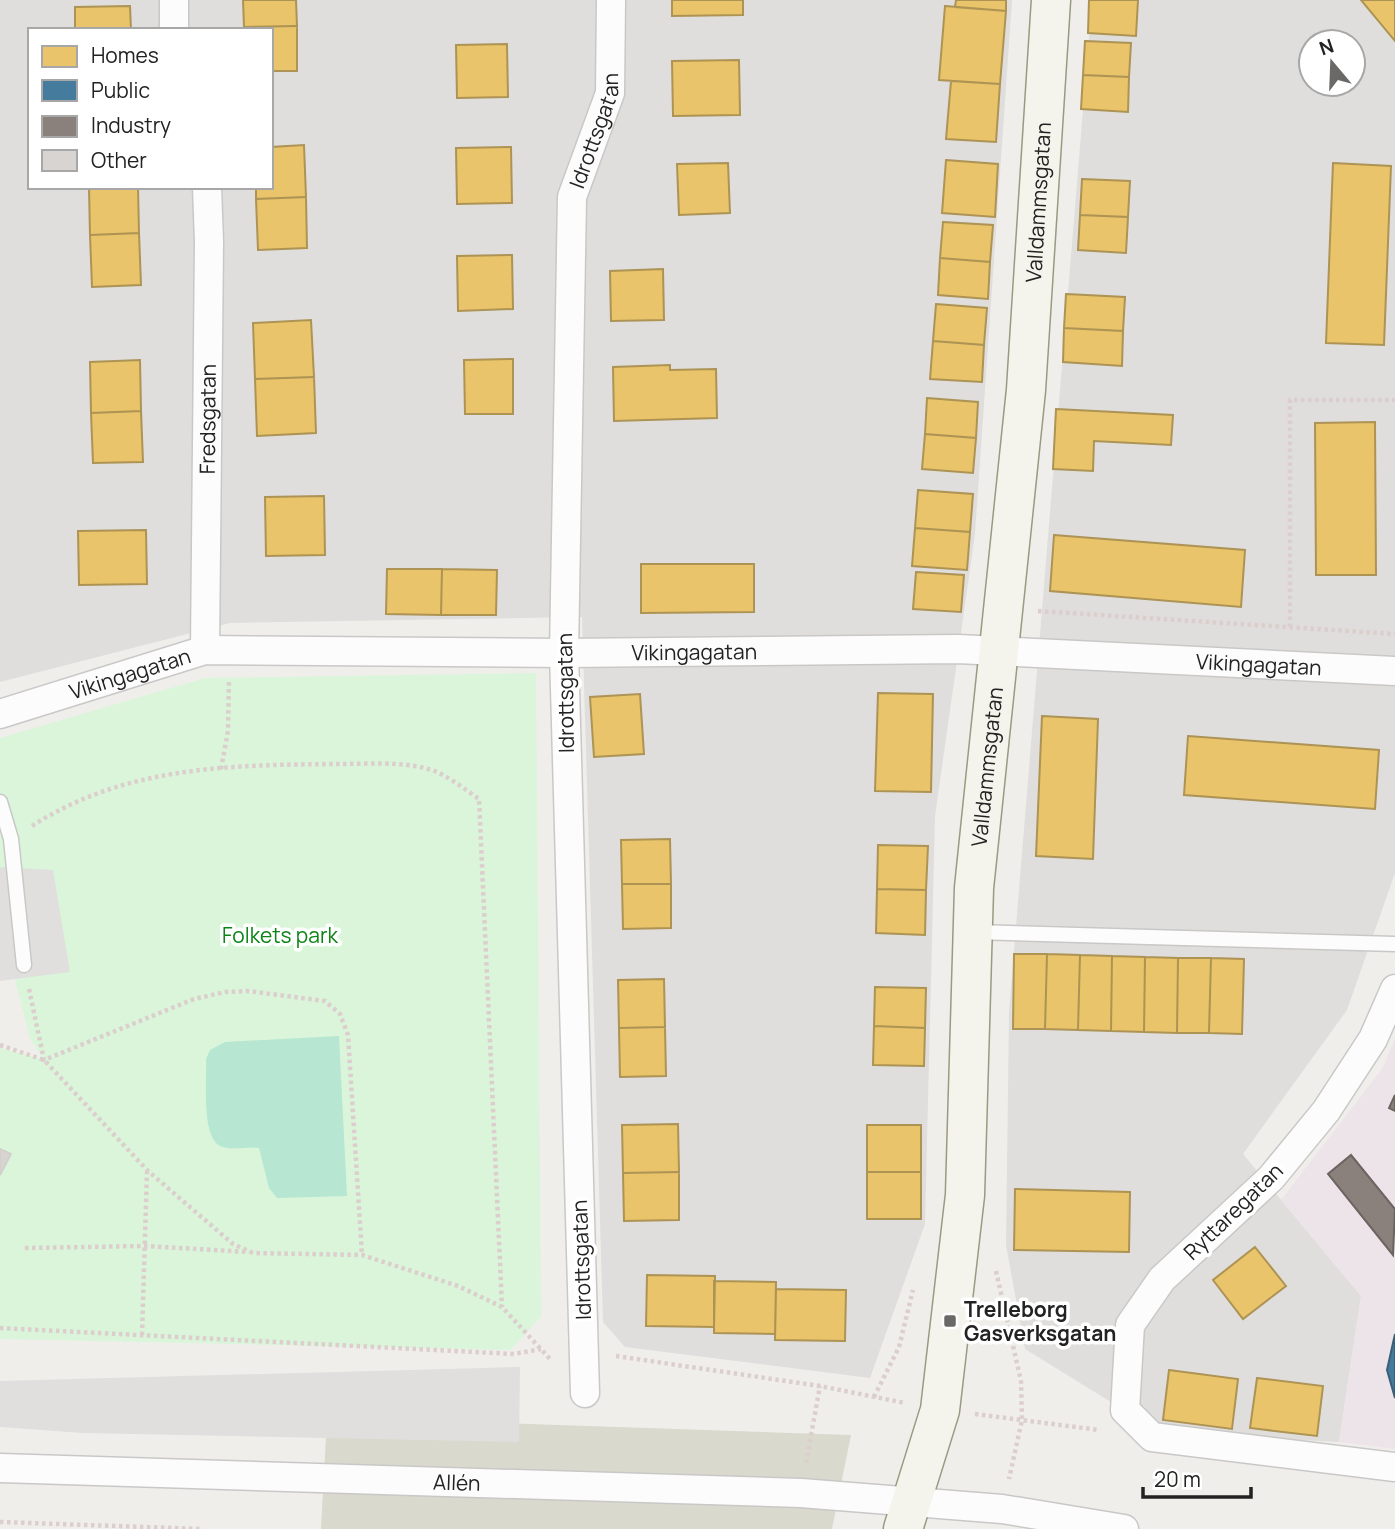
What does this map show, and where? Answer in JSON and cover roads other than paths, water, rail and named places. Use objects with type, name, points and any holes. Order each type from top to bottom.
[{"type":"street","points":[[174,0],[174,28]]},
{"type":"street","name":"Idrottsgatan","points":[[585,1393],[564,653],[572,197],[610,93],[611,0]]},
{"type":"street","name":"Valldammsgatan","points":[[908,1515],[940,1410],[965,1195],[973,932],[1015,651],[1026,390],[1051,0]]},
{"type":"street","name":"Fredsgatan","points":[[207,189],[218,650]]},
{"type":"street","name":"Vikingagatan","points":[[0,714],[218,650],[564,653],[1015,651],[1395,671]]},
{"type":"street","name":"Ryttaregatan","points":[[1395,989],[1373,1039],[1326,1111],[1271,1178],[1162,1279],[1130,1325],[1125,1410],[1152,1437],[1395,1467]]},
{"type":"street","name":"Allén","points":[[0,1468],[801,1493],[908,1515],[1002,1509],[1124,1529]]},
{"type":"lane","points":[[0,802],[11,839],[24,965]]},
{"type":"lane","points":[[973,932],[1395,944]]},
{"type":"place","name":"Trelleborg Gasverksgatan","points":[[950,1321]]},
{"type":"park label","name":"Folkets park","points":[[280,935]]}]
